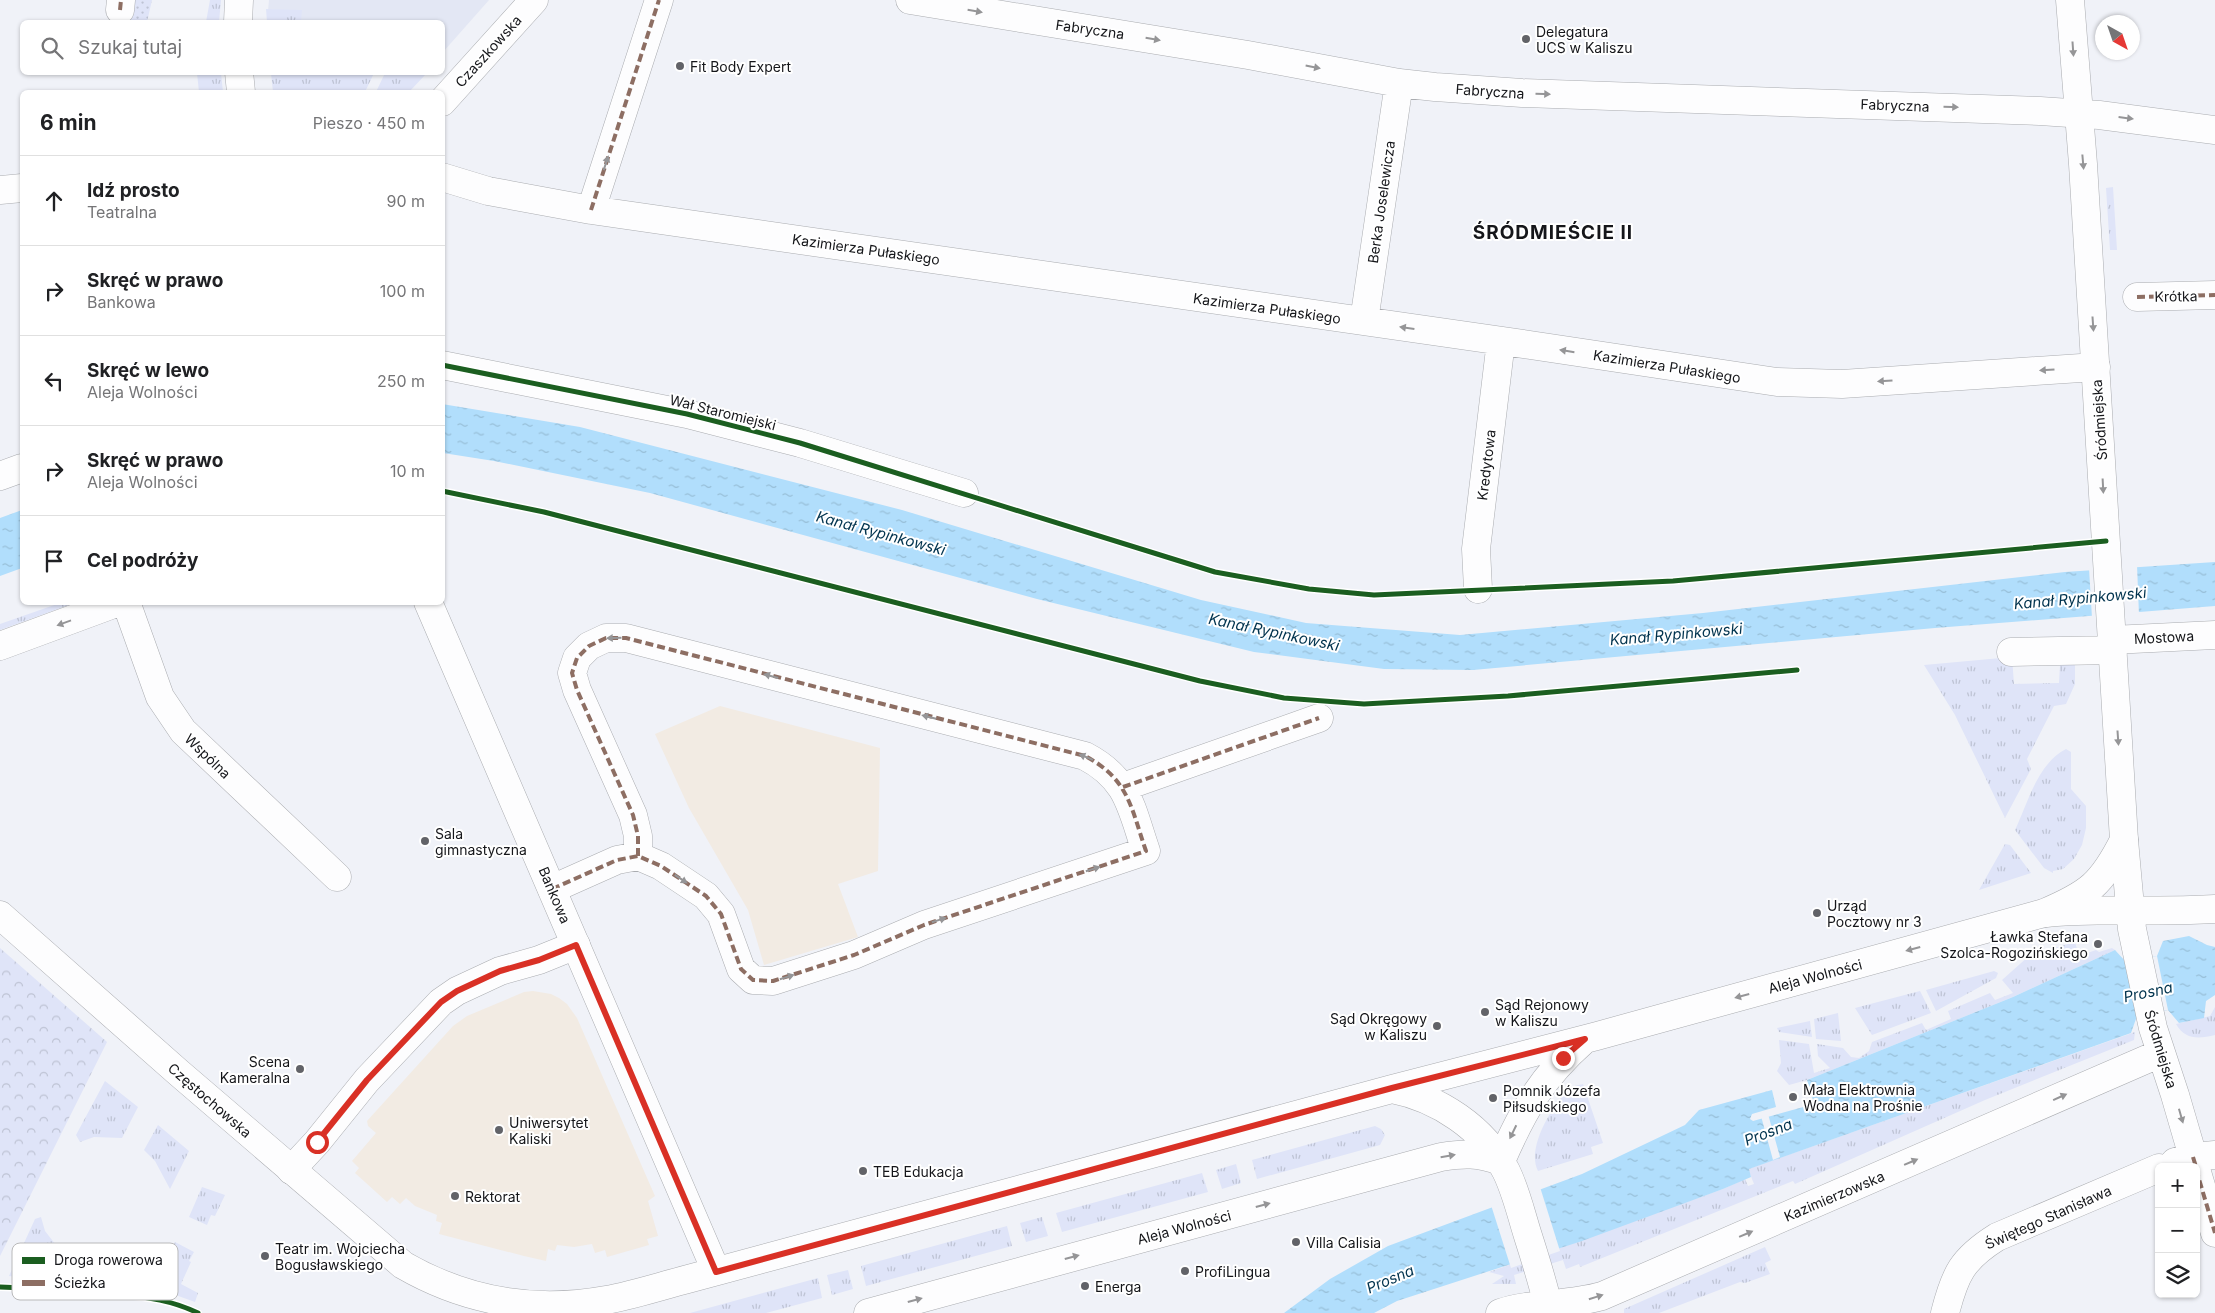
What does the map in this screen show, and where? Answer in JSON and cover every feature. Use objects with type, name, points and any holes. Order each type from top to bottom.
[{"type":"street","points":[[238,20],[239,0]]},
{"type":"street","name":"Czaszkowska","points":[[445,99],[534,0]]},
{"type":"street","points":[[592,210],[659,0]]},
{"type":"street","name":"Fabryczna","points":[[910,0],[1248,55],[1399,84],[1522,93],[2078,113],[2215,130]]},
{"type":"street","name":"Śródmiejska","points":[[2070,0],[2083,164],[2124,840],[2130,911],[2150,1014],[2175,1095],[2200,1162],[2215,1232]]},
{"type":"street","points":[[239,75],[241,90]]},
{"type":"street","name":"Berka Joselewicza","points":[[1364,322],[1399,84]]},
{"type":"street","name":"Kazimierza Pułaskiego","points":[[445,178],[488,191],[592,210],[1777,382],[1842,384],[2096,367]]},
{"type":"street","points":[[0,190],[20,188]]},
{"type":"street","name":"Krótka","points":[[2137,296],[2215,295]]},
{"type":"street","name":"Kredytowa","points":[[1478,589],[1476,549],[1501,341]]},
{"type":"street","name":"Wał Staromiejski","points":[[445,366],[687,414],[800,443],[964,493]]},
{"type":"street","points":[[0,476],[20,469]]},
{"type":"street","points":[[0,646],[111,605]]},
{"type":"street","name":"Wspólna","points":[[127,605],[160,696],[183,731],[337,877]]},
{"type":"street","name":"Bankowa","points":[[429,605],[716,1272]]},
{"type":"street","name":"Mostowa","points":[[2112,640],[2215,635]]},
{"type":"street","points":[[552,888],[617,860],[638,856],[662,866],[706,896],[720,914],[742,969],[753,980],[773,981],[854,955],[924,925],[1146,851],[1123,787],[1102,765],[1085,756],[626,638],[606,638],[589,646],[577,658],[572,673],[577,690],[633,815],[638,836],[638,856]]},
{"type":"street","points":[[2011,652],[2112,640]]},
{"type":"street","points":[[1123,787],[1319,718]]},
{"type":"street","name":"Śródmiejska","points":[[2102,879],[2113,863],[2124,840]]},
{"type":"street","name":"Aleja Wolności","points":[[426,1278],[453,1290],[519,1309],[608,1300],[1392,1088],[1585,1039],[2044,913],[2073,901],[2102,879]]},
{"type":"street","points":[[2130,911],[2215,909]]},
{"type":"street","name":"Aleja Wolności","points":[[2044,913],[2082,910],[2130,911]]},
{"type":"street","name":"Częstochowska","points":[[0,915],[383,1250],[403,1265],[426,1278]]},
{"type":"street","points":[[291,1170],[317,1142],[367,1080],[441,1002],[457,991],[500,971],[539,960],[576,945]]},
{"type":"street","name":"Aleja Wolności","points":[[868,1313],[1440,1157],[1481,1154],[1500,1161],[1524,1112],[1547,1076],[1585,1039]]},
{"type":"street","name":"Kazimierzowska","points":[[1500,1313],[1520,1307],[1549,1309],[1602,1296],[2161,1053]]},
{"type":"street","points":[[1392,1088],[1422,1097],[1454,1115],[1480,1137],[1500,1161],[1515,1194],[1549,1309]]},
{"type":"street","name":"Świętego Stanisława","points":[[1945,1313],[1953,1283],[1963,1265],[1980,1248],[1997,1237],[2155,1169]]},
{"type":"shaded area","points":[[269,0],[489,0],[445,50],[445,20],[267,20]]},
{"type":"shaded area","points":[[720,706],[880,748],[878,871],[838,884],[858,937],[764,965],[748,910],[689,808],[655,734]]},
{"type":"shaded area","name":"Uniwersytet Kaliski","points":[[533,991],[551,994],[559,998],[567,1004],[577,1018],[655,1196],[648,1201],[658,1236],[647,1239],[649,1245],[607,1257],[605,1250],[595,1253],[592,1244],[574,1247],[557,1245],[555,1251],[548,1249],[546,1261],[524,1256],[439,1234],[442,1223],[436,1221],[437,1215],[415,1206],[406,1198],[400,1204],[392,1197],[387,1202],[355,1173],[359,1168],[352,1161],[376,1133],[368,1126],[367,1121],[453,1026],[467,1016],[524,992]]},
{"type":"green space","points":[[128,0],[152,0],[147,20],[125,20]]},
{"type":"green space","points":[[210,0],[221,0],[219,20],[206,20]]},
{"type":"green space","points":[[266,9],[302,10],[301,20],[267,20]]},
{"type":"green space","points":[[197,75],[221,75],[223,90],[199,90]]},
{"type":"green space","points":[[271,75],[373,75],[366,90],[273,90]]},
{"type":"green space","points":[[384,75],[425,75],[411,90],[377,90]]},
{"type":"green space","points":[[2113,187],[2117,250],[2110,250],[2106,188]]},
{"type":"green space","points":[[54,605],[69,605],[0,630],[0,624]]},
{"type":"green space","points":[[2012,657],[2014,684],[2059,683],[2060,665],[2064,661],[2070,661],[2075,665],[2075,684],[2066,704],[2054,706],[2027,759],[2031,769],[2005,818],[1955,715],[1924,665]]},
{"type":"green space","points":[[2066,749],[2071,752],[2071,789],[2086,806],[2086,828],[2082,845],[2074,859],[2063,869],[2053,871],[2053,873],[2044,868],[2015,830],[2034,785],[2048,764]]},
{"type":"green space","points":[[2005,844],[2010,845],[2031,873],[1979,890]]},
{"type":"green space","points":[[2075,942],[2079,956],[2096,950],[2099,952],[2112,948],[2115,950],[2013,997],[1807,1080],[1789,1085],[1777,1071],[1781,1063],[1779,1040],[1809,1044],[1814,1073],[1830,1068],[1818,1056],[1817,1044],[1843,1048],[1851,1057],[1859,1058],[1869,1051],[1872,1042],[1922,1023],[1926,1030],[1951,1019],[1948,1011],[1990,993],[1995,1000],[2013,993],[2002,980],[2030,955]]},
{"type":"green space","points":[[0,948],[107,1042],[0,1256]]},
{"type":"green space","points":[[1994,971],[1998,973],[1996,978],[1936,1011],[1926,990]]},
{"type":"green space","points":[[1920,991],[1931,1013],[1872,1035],[1855,1008]]},
{"type":"green space","points":[[2215,1007],[2215,1035],[2203,1037],[2188,1036],[2176,1024],[2210,1016]]},
{"type":"green space","points":[[1838,1013],[1841,1041],[1816,1039],[1814,1019]]},
{"type":"green space","points":[[1810,1021],[1812,1037],[1779,1032],[1777,1028]]},
{"type":"green space","points":[[2135,1032],[2134,1040],[1985,1100],[1795,1184],[1793,1181],[1580,1267],[1579,1264],[1566,1269],[1563,1260],[1514,1275],[1516,1284],[1492,1284],[1504,1276],[1489,1272],[1723,1189],[1745,1179],[1748,1186],[1754,1184],[1748,1169]]},
{"type":"green space","points":[[105,1081],[138,1107],[122,1138],[94,1137],[80,1142],[76,1135]]},
{"type":"green space","points":[[1583,1084],[1603,1143],[1591,1147],[1593,1154],[1538,1171],[1535,1162],[1535,1151],[1538,1139],[1549,1116],[1569,1089]]},
{"type":"green space","points":[[158,1125],[189,1151],[170,1189],[155,1161],[144,1150]]},
{"type":"green space","points":[[1375,1126],[1381,1129],[1385,1135],[1380,1145],[1257,1179],[1252,1160]]},
{"type":"green space","points":[[1236,1164],[1241,1183],[1222,1189],[1216,1170]]},
{"type":"green space","points":[[1202,1173],[1208,1192],[1062,1232],[1056,1213]]},
{"type":"green space","points":[[202,1187],[225,1195],[215,1216],[211,1215],[207,1225],[189,1217]]},
{"type":"green space","points":[[41,1217],[45,1231],[54,1243],[24,1243],[35,1219]]},
{"type":"green space","points":[[1042,1217],[1048,1236],[1026,1242],[1020,1223]]},
{"type":"green space","points":[[1007,1226],[1012,1246],[866,1286],[861,1266]]},
{"type":"green space","points":[[178,1244],[194,1252],[181,1284],[198,1293],[195,1302],[178,1296]]},
{"type":"green space","points":[[1765,1247],[1771,1260],[1765,1263],[1770,1274],[1745,1283],[1740,1282],[1659,1313],[1624,1313],[1624,1309]]},
{"type":"green space","points":[[848,1270],[853,1289],[832,1295],[827,1275]]},
{"type":"green space","points":[[818,1278],[822,1298],[766,1313],[690,1313]]},
{"type":"water","name":"Kanał Rypinkowski","points":[[445,404],[580,427],[902,510],[1201,600],[1306,623],[1460,635],[1703,613],[2065,572],[2215,562],[2215,606],[1935,628],[1473,670],[1384,669],[1254,652],[1037,599],[650,493],[494,461],[445,453]]},
{"type":"water","points":[[20,511],[20,569],[0,576],[0,518]]},
{"type":"water","name":"Prosna","points":[[2189,936],[2215,947],[2215,995],[2206,1001],[2204,1018],[2179,1023],[2168,1010],[2137,1016],[2131,1033],[1749,1169],[1751,1177],[1723,1189],[1582,1241],[1397,1301],[1374,1313],[1284,1313],[1330,1279],[1388,1246],[1582,1174],[1685,1125],[1699,1110],[1772,1090],[1776,1107],[1752,1114],[1750,1119],[1753,1121],[1807,1106],[1813,1100],[1807,1080],[2013,997],[2115,950],[2126,962],[2157,956],[2163,941]]},
{"type":"pier","points":[[2137,565],[2139,615],[2092,618],[2089,568]]},
{"type":"pier","points":[[2157,956],[2168,1010],[2137,1016],[2126,962]]},
{"type":"pier","points":[[1768,1114],[1780,1157],[1773,1160],[1761,1116]]},
{"type":"pier","points":[[1540,1187],[1560,1251],[1511,1268],[1491,1205]]},
{"type":"marked path","points":[[120,10],[121,0]]},
{"type":"marked path","points":[[591,210],[659,0]]},
{"type":"marked path","points":[[2137,297],[2215,295]]},
{"type":"marked path","points":[[552,889],[617,860],[638,856],[661,866],[706,896],[721,914],[741,969],[753,980],[773,981],[854,955],[924,925],[1146,851],[1132,808],[1120,785],[1111,774],[1085,756],[626,638],[606,638],[589,646],[577,658],[572,673],[577,690],[633,815],[638,836],[638,856]]},
{"type":"marked path","points":[[1123,787],[1319,718]]},
{"type":"marked path","points":[[2193,1157],[2195,1163]]},
{"type":"marked path","points":[[2200,1182],[2215,1233]]},
{"type":"cycle path","points":[[445,366],[687,414],[800,443],[1215,572],[1309,589],[1374,595],[1673,581],[2106,541]]},
{"type":"cycle path","points":[[445,492],[544,512],[1200,681],[1284,698],[1364,704],[1508,696],[1797,670]]},
{"type":"cycle path","points":[[0,1287],[12,1288]]},
{"type":"cycle path","points":[[160,1300],[198,1313]]},
{"type":"place","name":"Delegatura UCS w Kaliszu","points":[[1526,39]]},
{"type":"place","name":"Fit Body Expert","points":[[680,66]]},
{"type":"place","name":"Sala gimnastyczna","points":[[425,841]]},
{"type":"place","name":"Urząd Pocztowy nr 3","points":[[1817,913]]},
{"type":"place","name":"Ławka Stefana Szolca-Rogozińskiego","points":[[2098,944]]},
{"type":"place","name":"Sąd Rejonowy w Kaliszu","points":[[1485,1012]]},
{"type":"place","name":"Sąd Okręgowy w Kaliszu","points":[[1437,1026]]},
{"type":"place","name":"Scena Kameralna","points":[[300,1069]]},
{"type":"place","name":"Mała Elektrownia Wodna na Prośnie","points":[[1793,1097]]},
{"type":"place","name":"Pomnik Józefa Piłsudskiego","points":[[1493,1098]]},
{"type":"place","name":"Uniwersytet Kaliski","points":[[499,1130]]},
{"type":"place","name":"TEB Edukacja","points":[[863,1171]]},
{"type":"place","name":"Rektorat","points":[[455,1196]]},
{"type":"place","name":"Villa Calisia","points":[[1296,1242]]},
{"type":"place","name":"Teatr im. Wojciecha Bogusławskiego","points":[[265,1256]]},
{"type":"place","name":"ProfiLingua","points":[[1185,1271]]},
{"type":"place","name":"Energa","points":[[1085,1286]]},
{"type":"district","name":"ŚRÓDMIEŚCIE II","points":[[1553,232]]},
{"type":"route","points":[[317,1142],[367,1080],[441,1002],[457,991],[500,971],[539,960],[576,945],[716,1272],[1392,1088],[1585,1039],[1563,1058]]}]
